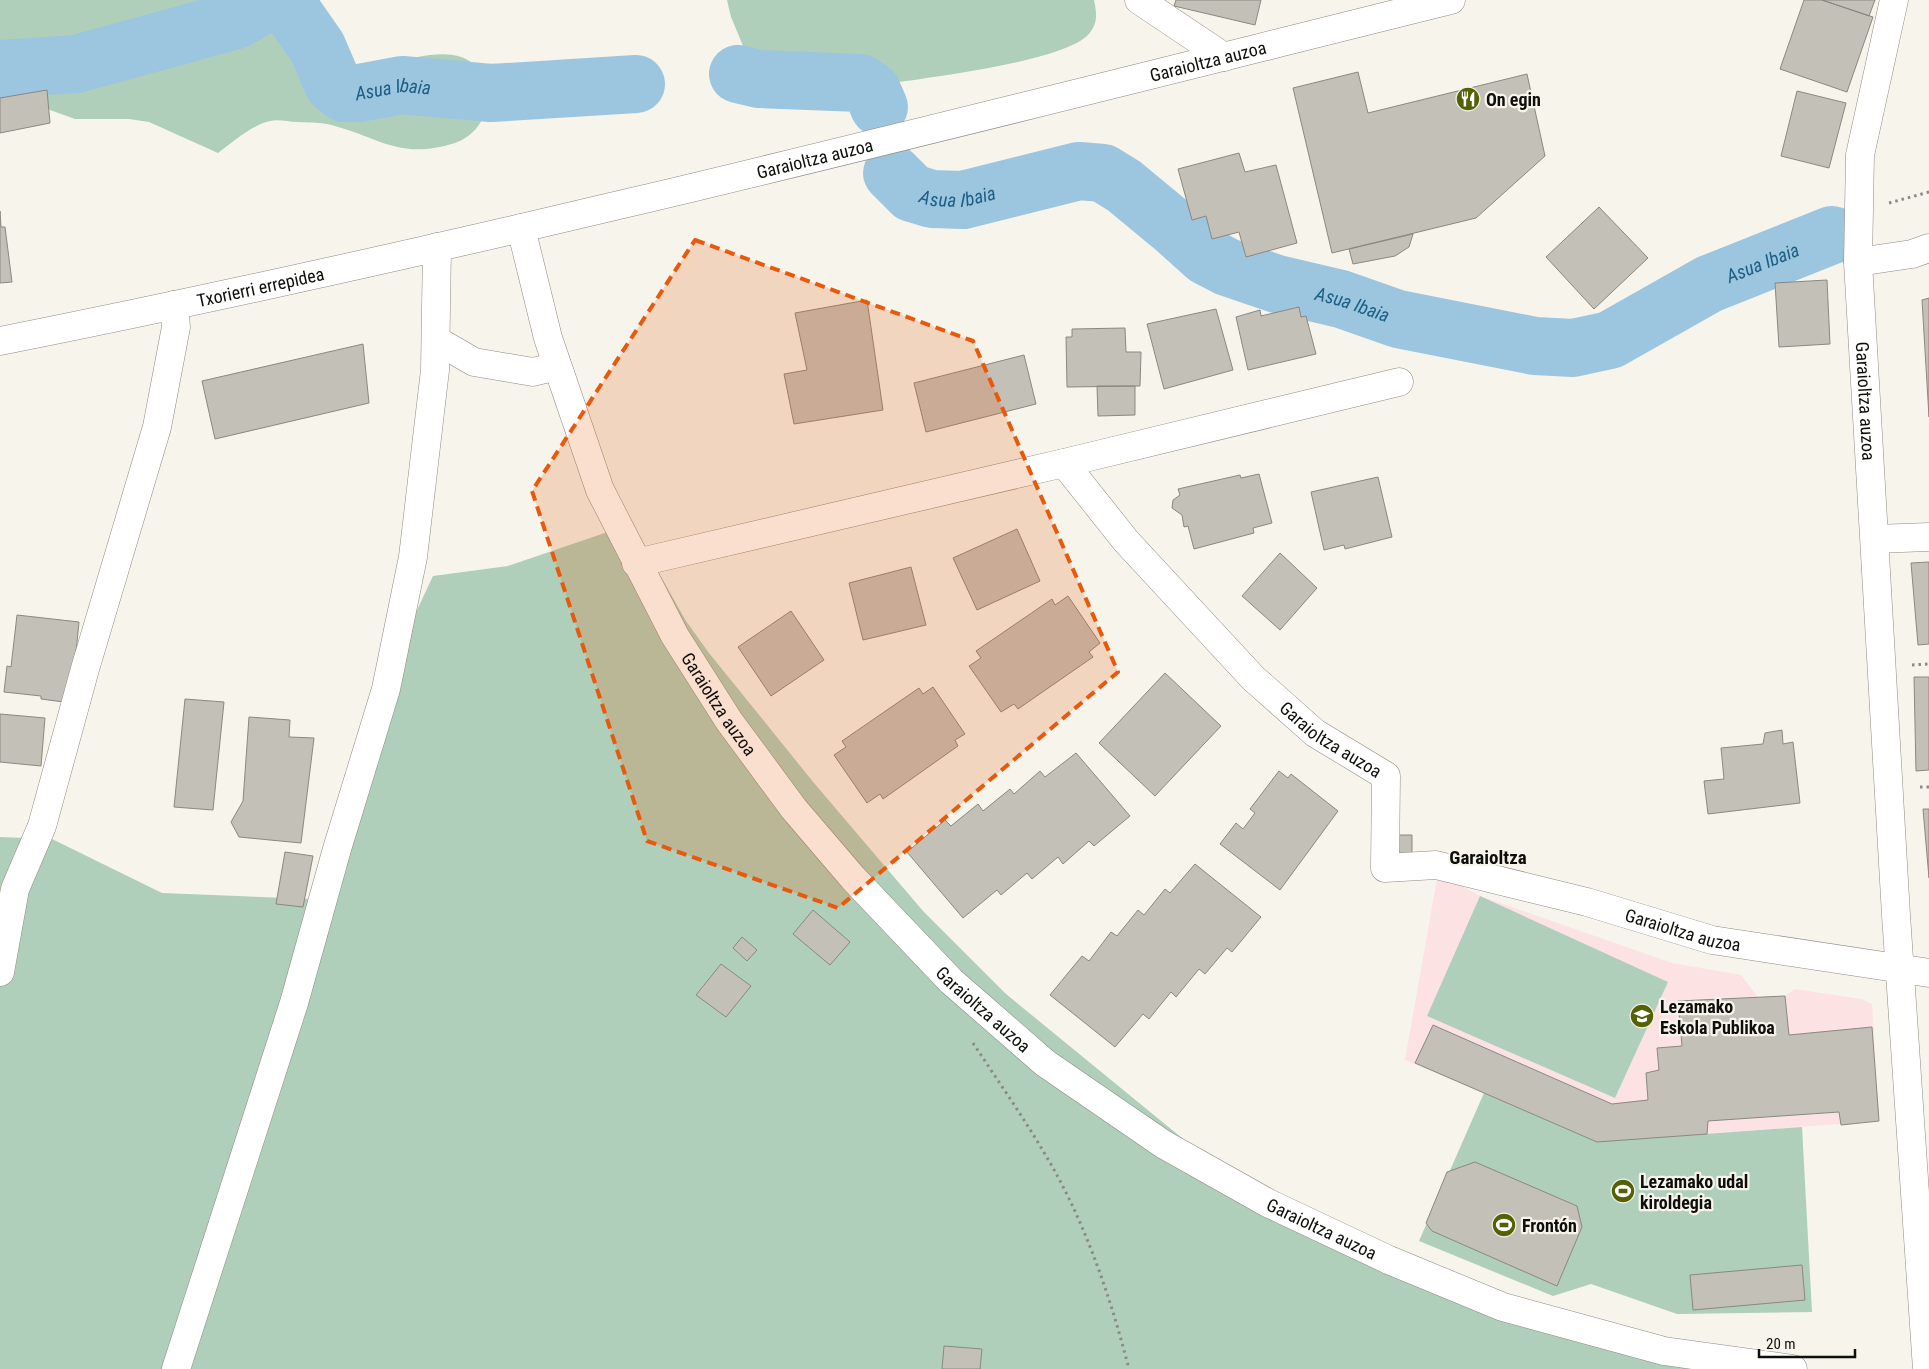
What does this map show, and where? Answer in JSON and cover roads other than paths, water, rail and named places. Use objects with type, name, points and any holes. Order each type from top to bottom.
[{"type":"street","points":[[1139,0],[1224,57]]},
{"type":"street","name":"Garaioltza auzoa","points":[[1451,0],[952,126],[521,228],[548,338],[600,490],[675,636],[730,721],[794,808],[853,878],[951,981],[1045,1063],[1163,1144],[1268,1203],[1398,1264],[1503,1306],[1664,1351],[1794,1369]]},
{"type":"street","name":"Garaioltza auzoa","points":[[1894,0],[1860,155],[1858,262],[1900,970],[1927,1369]]},
{"type":"street","name":"Txorierri errepidea","points":[[0,341],[174,305],[521,228]]},
{"type":"street","points":[[176,1369],[294,1003],[337,849],[386,688],[413,557],[435,370],[437,247]]},
{"type":"street","points":[[1858,262],[1912,254],[1929,248]]},
{"type":"street","points":[[0,972],[8,888],[42,826],[85,669],[157,427],[176,327],[174,305]]},
{"type":"street","points":[[436,340],[474,362],[533,372],[557,366]]},
{"type":"street","points":[[636,563],[1064,464],[1399,382]]},
{"type":"street","name":"Garaioltza auzoa","points":[[1064,464],[1126,541],[1253,678],[1315,733],[1386,776],[1385,868],[1425,866],[1587,902],[1712,940],[1900,970],[1929,972]]},
{"type":"street","points":[[1875,539],[1929,537]]},
{"type":"waterway","name":"Asua Ibaia","points":[[0,69],[76,64],[236,20],[266,3],[287,4],[317,47],[333,84],[344,93],[359,93],[402,85],[491,93],[636,84]]},
{"type":"waterway","name":"Asua Ibaia","points":[[738,74],[759,79],[860,83],[872,91],[879,107]]},
{"type":"waterway","name":"Asua Ibaia","points":[[892,173],[912,193],[932,199],[963,200],[1079,171],[1103,173],[1124,186],[1206,256],[1227,267],[1277,284],[1341,299],[1398,319],[1535,346],[1573,348],[1610,340],[1709,284],[1832,235]]},
{"type":"place","name":"On egin","points":[[1468,99]]},
{"type":"place","name":"Lezamako Eskola Publikoa","points":[[1642,1016]]},
{"type":"place","name":"Lezamako udal kiroldegia","points":[[1623,1191]]},
{"type":"place","name":"Frontón","points":[[1504,1225]]},
{"type":"district","name":"Garaioltza","points":[[1488,857]]}]
